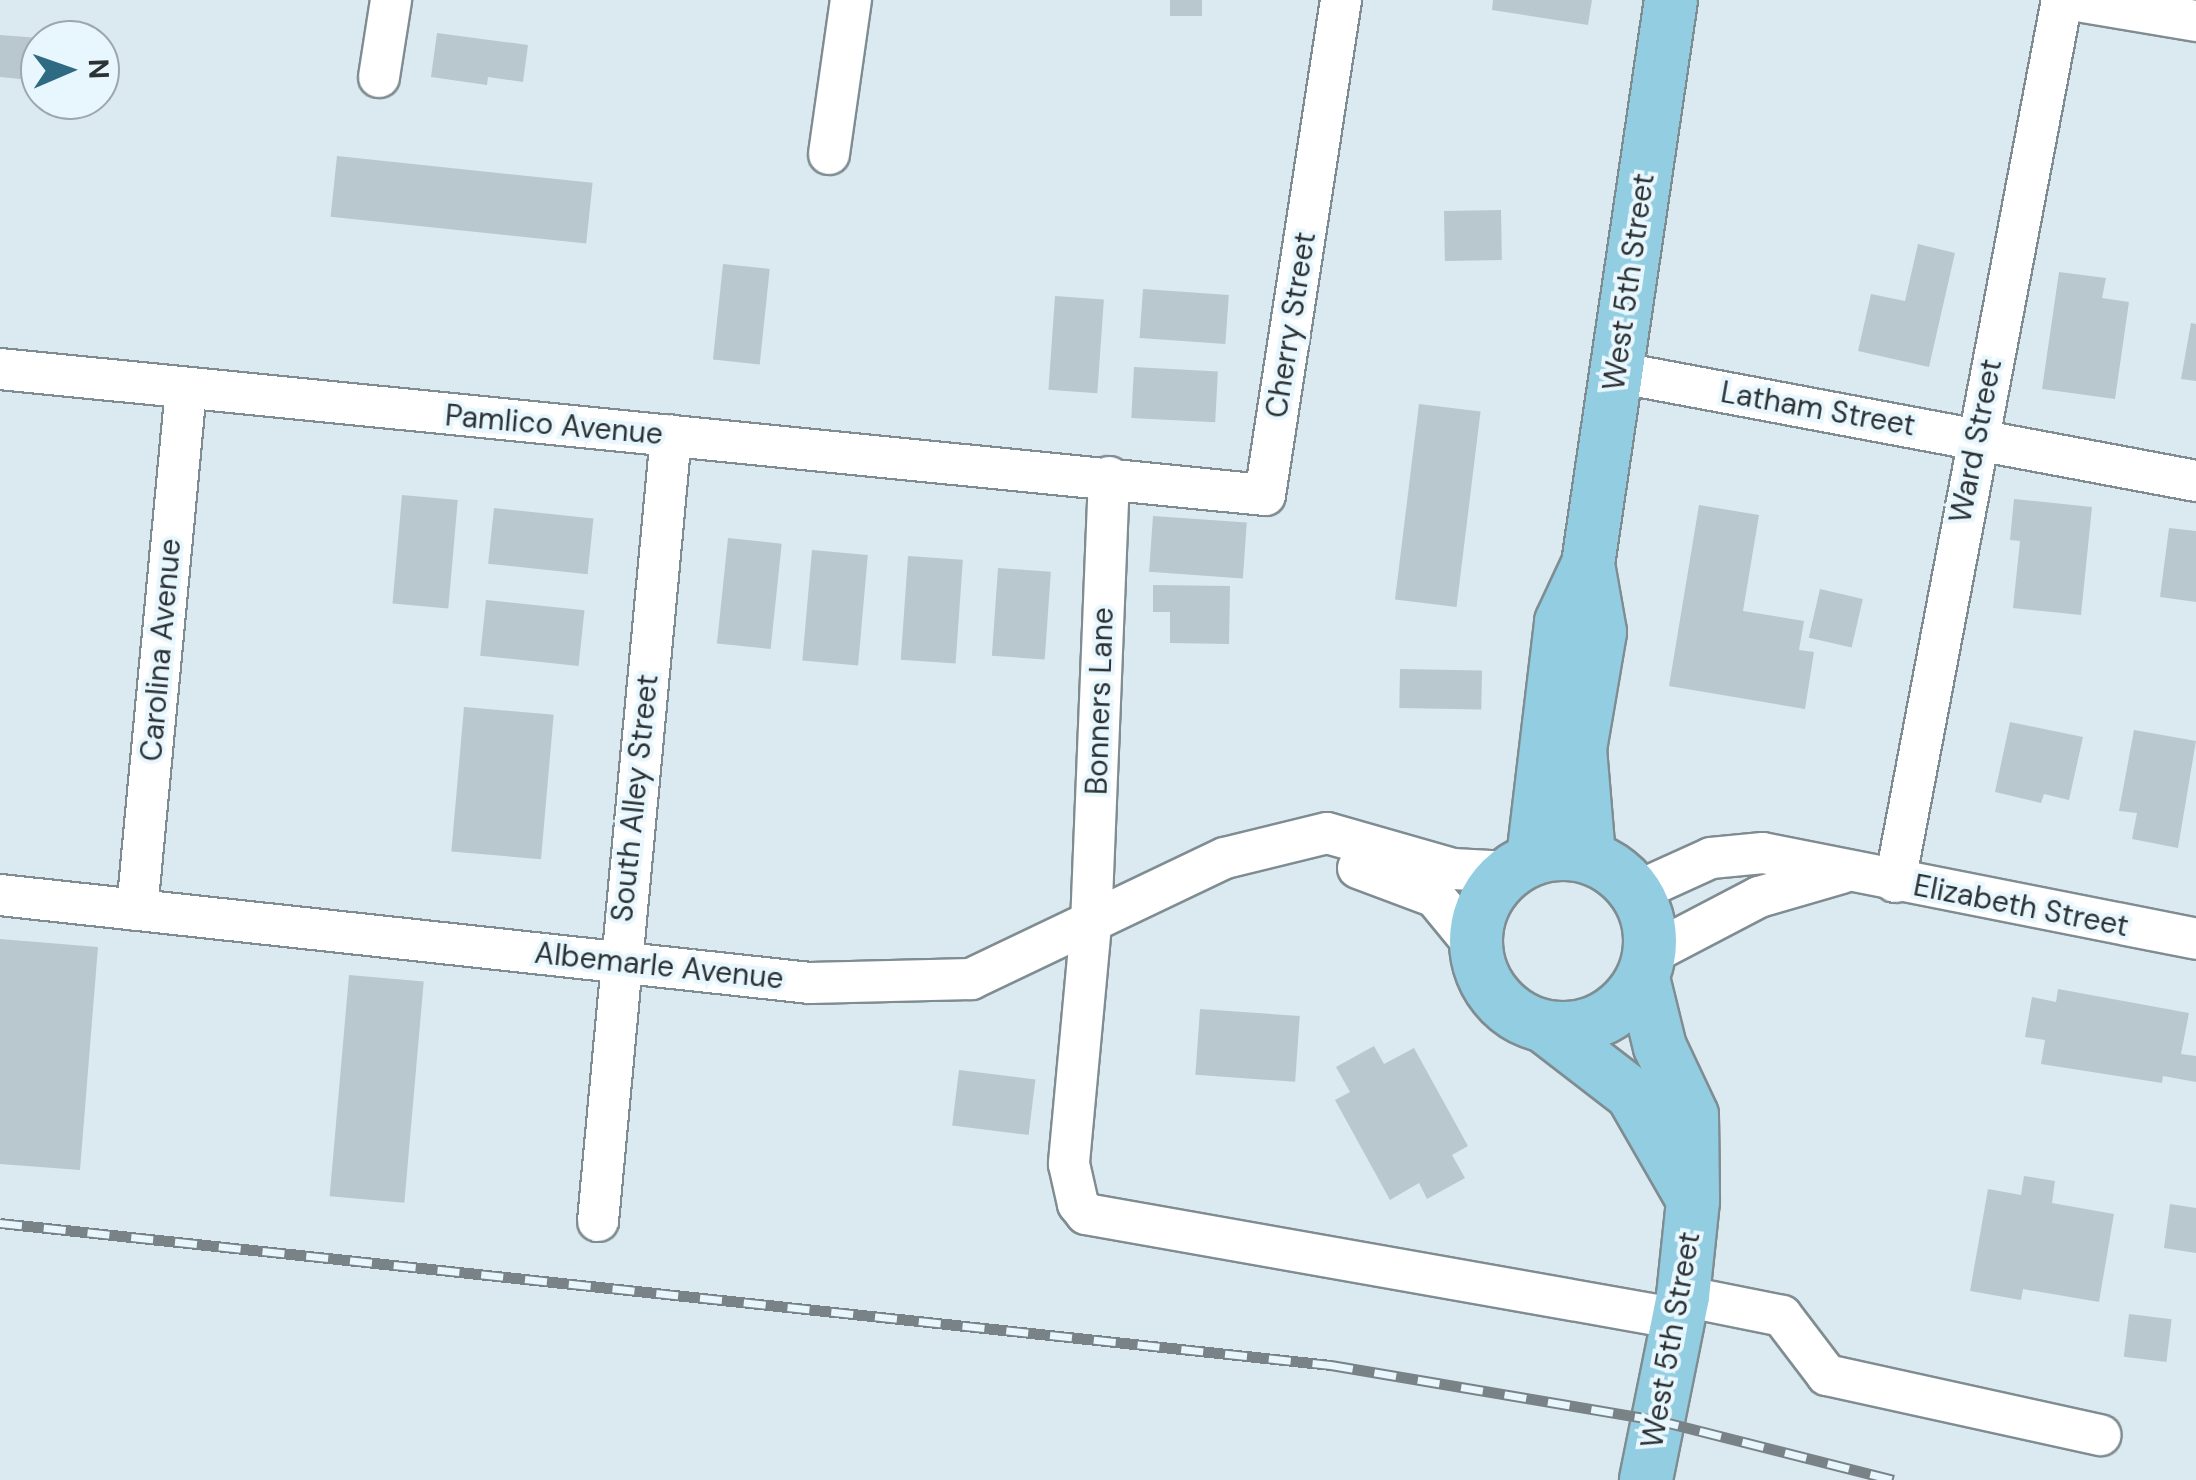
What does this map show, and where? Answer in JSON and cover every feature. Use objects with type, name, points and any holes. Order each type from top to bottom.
[{"type":"main road","name":"West 5th Street","points":[[1521,865],[1561,622],[1588,564],[1671,0]]},
{"type":"main road","name":"West 5th Street","points":[[1588,564],[1600,632],[1580,749],[1589,856]]},
{"type":"main road","points":[[1589,856],[1636,892],[1648,919],[1647,966],[1626,1003],[1602,1020],[1573,1028],[1545,1027],[1497,998],[1476,947],[1490,893],[1521,865],[1589,856]]},
{"type":"main road","name":"West 5th Street","points":[[1646,1480],[1681,1307],[1693,1201],[1692,1114],[1660,1047],[1647,966]]},
{"type":"main road","name":"West 5th Street","points":[[1545,1027],[1632,1094],[1693,1201]]},
{"type":"street","points":[[379,77],[391,0]]},
{"type":"street","points":[[829,154],[851,0]]},
{"type":"street","name":"Cherry Street","points":[[1109,477],[1265,495],[1341,0]]},
{"type":"street","name":"Ward Street","points":[[1895,882],[1976,437],[2062,0]]},
{"type":"street","points":[[2072,0],[2196,22]]},
{"type":"street","name":"Pamlico Avenue","points":[[0,369],[1109,477]]},
{"type":"street","name":"Latham Street","points":[[1616,372],[2196,481]]},
{"type":"street","name":"Carolina Avenue","points":[[136,910],[186,389]]},
{"type":"street","name":"South Alley Street","points":[[598,1221],[619,961],[671,435]]},
{"type":"street","name":"Bonners Lane","points":[[1109,477],[1091,926],[1070,1164],[1086,1214],[1681,1307]]},
{"type":"street","name":"Albemarle Avenue","points":[[0,896],[810,983],[970,979],[1091,926],[1226,858],[1327,832],[1453,869],[1521,865]]},
{"type":"street","points":[[1290,840],[1320,858],[1435,896],[1476,947]]},
{"type":"street","name":"Elizabeth Street","points":[[1636,892],[1728,856],[1764,853],[2196,940]]},
{"type":"street","name":"Elizabeth Street","points":[[1647,966],[1759,897],[1846,872]]},
{"type":"street","points":[[1681,1307],[1782,1316],[1827,1376],[2101,1435]]},
{"type":"building","points":[[1170,0],[1202,0],[1202,16],[1170,16]]},
{"type":"building","points":[[1493,0],[1592,0],[1588,25],[1492,10]]},
{"type":"building","points":[[437,33],[528,45],[523,82],[488,77],[487,85],[431,77]]},
{"type":"building","points":[[0,35],[20,36],[20,79],[0,77]]},
{"type":"building","points":[[337,156],[593,183],[586,244],[331,217]]},
{"type":"building","points":[[1501,210],[1502,260],[1445,261],[1444,211]]},
{"type":"building","points":[[1918,244],[1955,253],[1929,367],[1858,351],[1871,294],[1905,301]]},
{"type":"building","points":[[723,264],[770,269],[760,364],[713,359]]},
{"type":"building","points":[[2059,272],[2106,278],[2102,298],[2129,302],[2115,399],[2042,389]]},
{"type":"building","points":[[1143,289],[1229,295],[1225,344],[1140,338]]},
{"type":"building","points":[[1055,296],[1104,299],[1097,393],[1048,390]]},
{"type":"building","points":[[2191,323],[2196,324],[2196,381],[2181,379]]},
{"type":"building","points":[[1134,367],[1218,371],[1215,422],[1131,418]]},
{"type":"building","points":[[1419,404],[1481,412],[1457,607],[1395,600]]},
{"type":"building","points":[[402,495],[458,500],[448,608],[393,604]]},
{"type":"building","points":[[2014,499],[2092,507],[2081,615],[2013,608],[2020,541],[2010,540]]},
{"type":"building","points":[[1699,505],[1759,515],[1743,611],[1804,621],[1799,650],[1814,652],[1805,709],[1669,686]]},
{"type":"building","points":[[494,508],[593,518],[588,574],[488,564]]},
{"type":"building","points":[[1153,516],[1247,523],[1243,578],[1149,572]]},
{"type":"building","points":[[2169,528],[2196,531],[2196,602],[2160,597]]},
{"type":"building","points":[[728,538],[782,544],[771,649],[717,643]]},
{"type":"building","points":[[812,550],[868,555],[858,665],[802,661]]},
{"type":"building","points":[[908,556],[963,560],[956,664],[901,660]]},
{"type":"building","points":[[998,568],[1051,572],[1045,659],[992,656]]},
{"type":"building","points":[[1153,585],[1230,586],[1229,644],[1170,643],[1170,612],[1153,612]]},
{"type":"building","points":[[1820,589],[1863,599],[1852,648],[1809,638]]},
{"type":"building","points":[[486,600],[584,610],[579,666],[480,656]]},
{"type":"building","points":[[1400,669],[1482,670],[1481,709],[1399,708]]},
{"type":"building","points":[[464,707],[554,715],[541,859],[451,851]]},
{"type":"building","points":[[2010,722],[2083,737],[2069,800],[2044,794],[2041,803],[1995,792]]},
{"type":"building","points":[[2134,730],[2196,741],[2178,848],[2132,839],[2137,813],[2119,811]]},
{"type":"building","points":[[0,939],[98,947],[80,1170],[0,1164]]},
{"type":"building","points":[[349,975],[424,982],[404,1203],[330,1196]]},
{"type":"building","points":[[2058,989],[2189,1013],[2181,1054],[2196,1056],[2196,1082],[2163,1076],[2162,1083],[2041,1064],[2045,1040],[2025,1037],[2032,997],[2056,1002]]},
{"type":"building","points":[[1200,1009],[1300,1016],[1295,1082],[1195,1075]]},
{"type":"building","points":[[1374,1046],[1384,1064],[1414,1048],[1468,1146],[1452,1155],[1465,1178],[1427,1199],[1419,1183],[1390,1200],[1335,1100],[1350,1092],[1336,1067]]},
{"type":"building","points":[[959,1070],[1035,1079],[1029,1135],[952,1126]]},
{"type":"building","points":[[2024,1176],[2055,1181],[2052,1203],[2114,1214],[2099,1302],[2023,1289],[2021,1300],[1970,1291],[1988,1189],[2021,1195]]},
{"type":"building","points":[[2170,1204],[2196,1208],[2196,1253],[2164,1248]]},
{"type":"building","points":[[2129,1314],[2172,1319],[2166,1362],[2124,1357]]},
{"type":"railway","points":[[0,1223],[1331,1365],[1657,1420],[1894,1480]]}]
